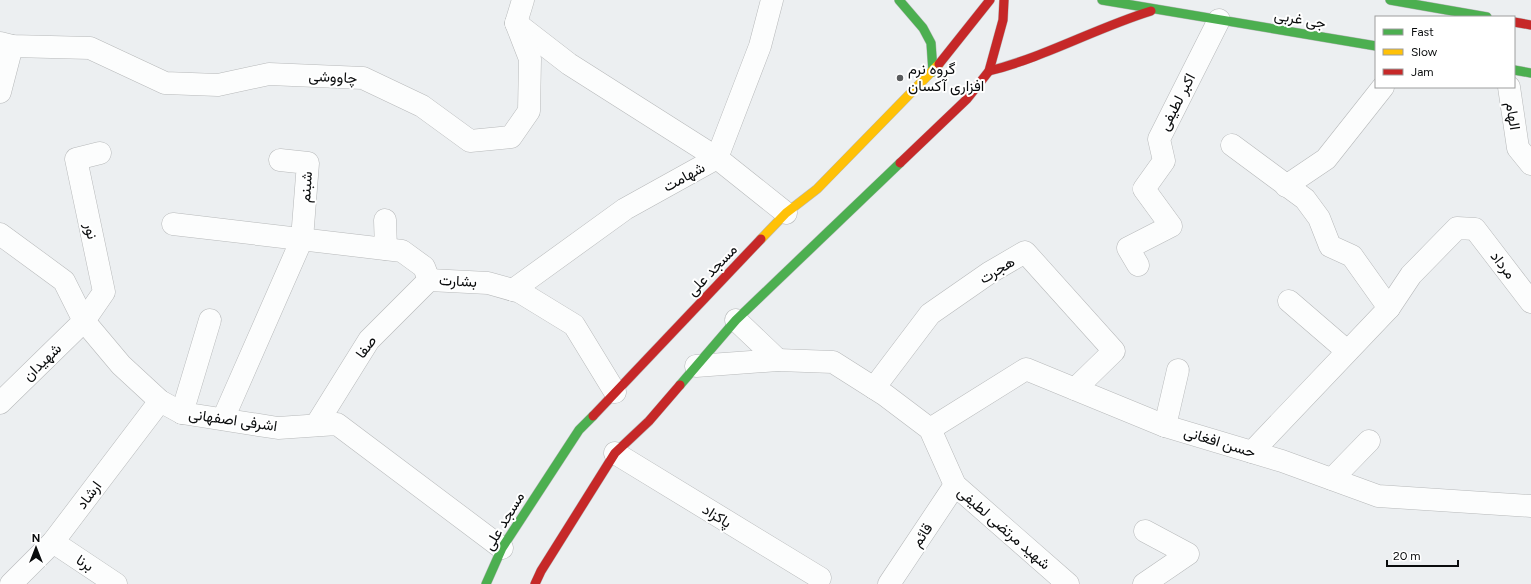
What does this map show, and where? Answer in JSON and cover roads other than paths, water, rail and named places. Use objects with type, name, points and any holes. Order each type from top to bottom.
[{"type":"main road","points":[[899,0],[923,28],[931,43],[933,72]]},
{"type":"main road","name":"مسجد علی","points":[[486,584],[502,548],[579,430],[786,212],[816,189],[880,123],[933,72],[990,0]]},
{"type":"main road","points":[[534,584],[615,453],[649,420],[736,320],[967,99],[989,71],[1003,20],[1004,0]]},
{"type":"main road","name":"جی غربی","points":[[1102,0],[1375,46]]},
{"type":"main road","points":[[1390,0],[1481,16]]},
{"type":"main road","points":[[989,71],[1016,64],[1118,20],[1156,9]]},
{"type":"main road","points":[[1515,22],[1531,25]]},
{"type":"main road","points":[[1515,70],[1531,73]]},
{"type":"street","points":[[523,0],[516,23],[569,64],[717,158],[786,212]]},
{"type":"street","name":"شهامت","points":[[513,290],[625,209],[717,158],[760,46],[772,0]]},
{"type":"street","name":"اکبر لطیفی","points":[[1138,265],[1128,248],[1171,226],[1144,189],[1164,161],[1158,139],[1219,20]]},
{"type":"street","name":"چاووشی","points":[[6,45],[90,48],[165,83],[218,85],[269,74],[363,78],[422,106],[470,141],[511,137],[529,111],[530,59],[516,23]]},
{"type":"street","points":[[0,92],[6,45]]},
{"type":"street","points":[[1286,186],[1326,159],[1382,88]]},
{"type":"street","name":"الهام","points":[[1509,88],[1518,148],[1531,164]]},
{"type":"street","points":[[1232,145],[1305,199],[1319,218],[1330,246],[1352,256],[1389,308],[1252,452]]},
{"type":"street","name":"نور","points":[[84,321],[104,292],[76,159],[100,153]]},
{"type":"street","name":"شبنم","points":[[280,160],[308,163],[302,240]]},
{"type":"street","points":[[385,220],[386,249]]},
{"type":"street","name":"بشارت","points":[[173,224],[402,251],[424,267],[429,280],[488,283],[520,292],[574,325],[615,392]]},
{"type":"street","name":"مرداد","points":[[1389,308],[1411,276],[1457,228],[1475,229],[1531,302]]},
{"type":"street","name":"اشرفی اصفهانی","points":[[0,234],[64,281],[84,321],[121,365],[160,401],[182,413],[278,428],[337,424],[502,548]]},
{"type":"street","points":[[224,419],[302,240]]},
{"type":"street","name":"هجرت","points":[[874,388],[930,314],[988,273],[1025,252],[1114,350],[1075,389]]},
{"type":"street","name":"صفا","points":[[316,425],[369,340],[429,280]]},
{"type":"street","points":[[1289,301],[1347,351]]},
{"type":"street","points":[[182,413],[210,320]]},
{"type":"street","points":[[736,320],[778,360]]},
{"type":"street","name":"شهیدان","points":[[0,403],[84,321]]},
{"type":"street","name":"شهید مرتضی لطیفی","points":[[696,366],[778,360],[833,362],[874,388],[930,429],[955,485],[1068,584]]},
{"type":"street","name":"حسن افغانی","points":[[930,429],[1026,369],[1164,426],[1252,452],[1378,496],[1531,506]]},
{"type":"street","points":[[1164,426],[1178,370]]},
{"type":"street","name":"ارشاد","points":[[11,584],[53,542],[160,401]]},
{"type":"street","points":[[1332,479],[1369,441]]},
{"type":"street","name":"پاکزاد","points":[[615,453],[820,578]]},
{"type":"street","name":"قائم","points":[[889,584],[955,485]]},
{"type":"street","points":[[1144,584],[1188,554],[1145,531]]},
{"type":"street","name":"برنا","points":[[53,542],[116,584]]},
{"type":"place","name":"گروه نرم افزاری آکسان","points":[[900,78]]}]
